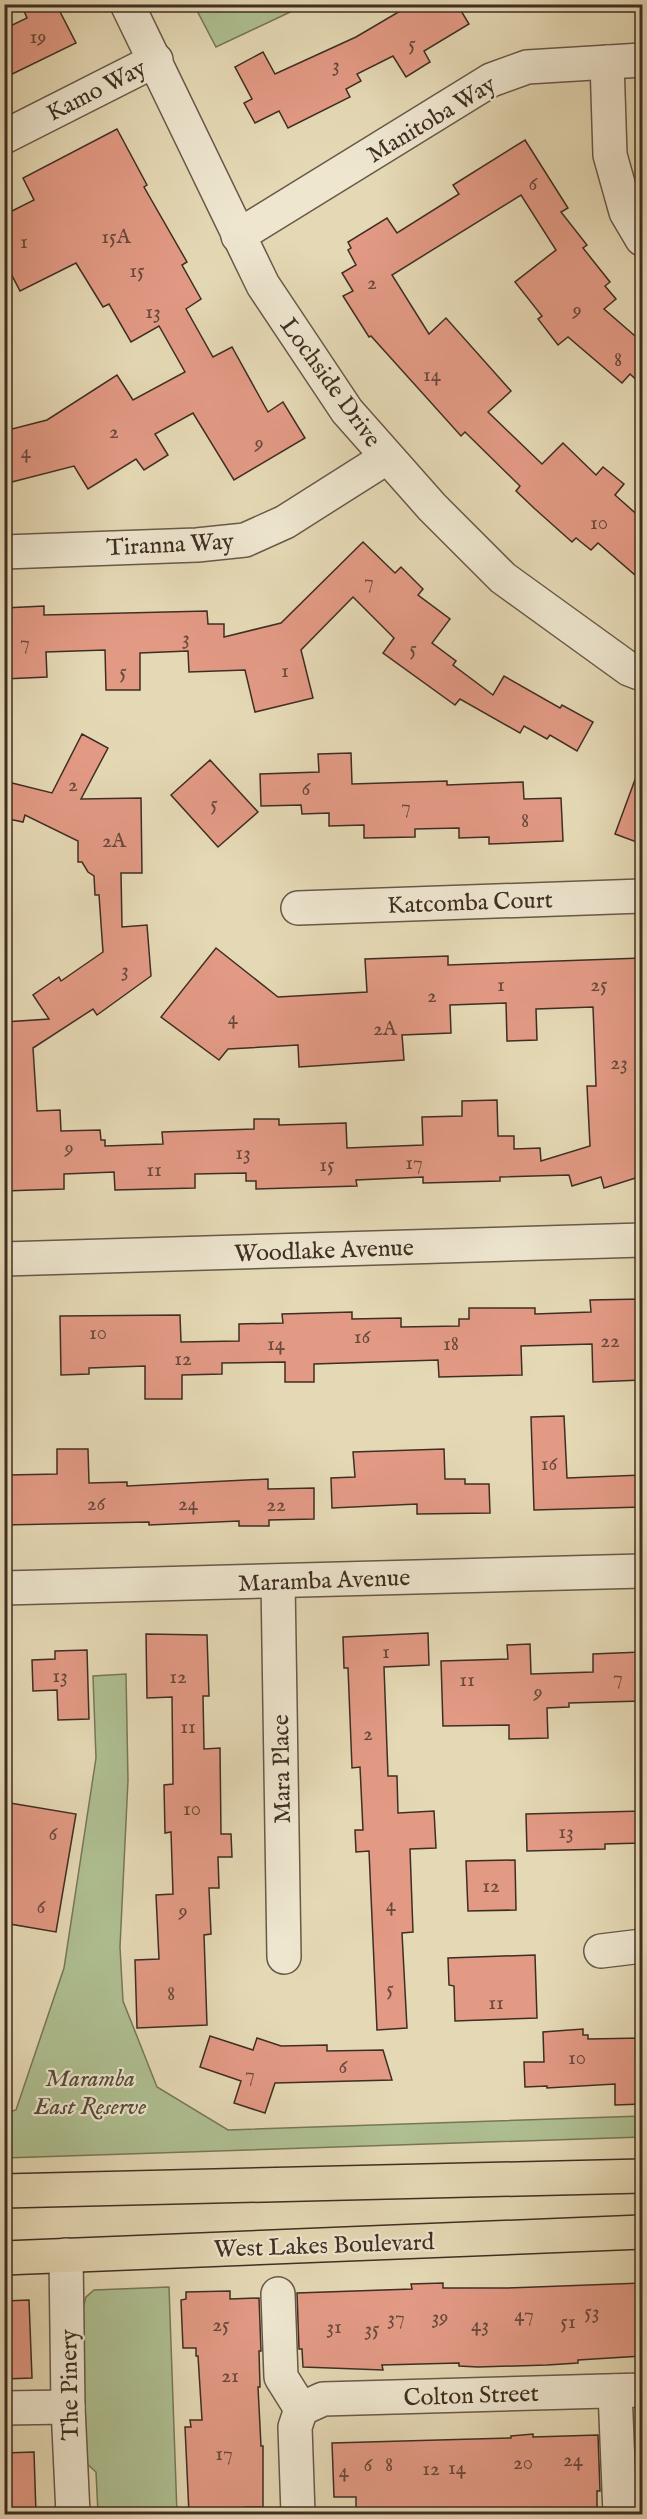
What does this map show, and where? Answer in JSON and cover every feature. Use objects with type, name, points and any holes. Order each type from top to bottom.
[{"type":"main road","points":[[4,2191],[642,2176]]},
{"type":"main road","name":"West Lakes Boulevard","points":[[4,2258],[642,2232]]},
{"type":"street","name":"Lochside Drive","points":[[127,4],[156,60],[238,236],[269,295],[347,411],[386,458],[503,578],[629,669],[642,674]]},
{"type":"street","name":"Kamo Way","points":[[4,137],[156,60]]},
{"type":"street","name":"Manitoba Way","points":[[238,236],[491,80],[527,67],[642,60]]},
{"type":"street","points":[[607,62],[610,155],[626,212],[642,239]]},
{"type":"street","name":"Tiranna Way","points":[[4,552],[197,545],[245,540],[285,522],[386,458]]},
{"type":"street","name":"Katcomba Court","points":[[298,908],[642,896]]},
{"type":"street","name":"Woodlake Avenue","points":[[4,1259],[642,1240]]},
{"type":"street","name":"Maramba Avenue","points":[[4,1588],[642,1571]]},
{"type":"street","name":"Mara Place","points":[[278,1581],[284,1957]]},
{"type":"street","points":[[601,1951],[642,1946]]},
{"type":"street","name":"The Pinery","points":[[66,2255],[68,2407],[73,2514]]},
{"type":"street","points":[[278,2294],[280,2377],[300,2409],[295,2427],[298,2514]]},
{"type":"street","points":[[620,2514],[629,2390]]},
{"type":"street","name":"Colton Street","points":[[300,2409],[323,2400],[629,2390]]},
{"type":"street","points":[[4,2408],[68,2407]]},
{"type":"green space","points":[[194,5],[305,5],[216,47]]},
{"type":"green space","name":"Maramba East Reserve","points":[[126,1674],[128,1780],[120,1947],[123,2001],[157,2087],[228,2130],[642,2116],[642,2137],[5,2158],[5,2113],[16,2110],[64,1968],[96,1758],[93,1676]]},
{"type":"green space","points":[[169,2287],[177,2514],[98,2514],[96,2472],[86,2463],[82,2311],[86,2297],[94,2290]]},
{"type":"building","points":[[21,4],[56,4],[76,43],[4,78],[4,29],[27,18]]},
{"type":"building","points":[[412,4],[457,4],[469,24],[424,51],[430,62],[406,77],[393,56],[357,74],[361,81],[346,89],[350,97],[288,128],[279,111],[255,123],[244,103],[252,99],[235,67],[263,52],[275,74],[356,37]]},
{"type":"building","points":[[117,129],[147,185],[144,187],[187,262],[182,265],[201,299],[186,309],[213,357],[232,347],[268,412],[283,402],[305,438],[234,480],[193,413],[155,434],[168,455],[144,470],[136,459],[88,489],[74,466],[4,484],[4,431],[47,420],[117,375],[133,400],[185,372],[159,326],[131,342],[109,304],[103,307],[76,263],[20,291],[4,260],[4,215],[34,200],[23,178]]},
{"type":"building","points":[[525,140],[568,208],[561,212],[587,245],[583,248],[610,282],[605,286],[616,299],[604,309],[642,342],[642,385],[630,374],[622,383],[568,337],[558,345],[538,319],[542,316],[515,282],[556,250],[521,195],[392,275],[429,334],[446,318],[511,391],[488,412],[542,464],[563,443],[596,475],[603,467],[624,484],[615,495],[642,519],[642,581],[598,543],[591,550],[576,538],[572,542],[516,491],[520,486],[465,432],[461,436],[371,336],[369,337],[343,296],[353,291],[342,273],[356,265],[348,250],[351,248],[348,242],[387,218],[397,233],[459,194],[453,185]]},
{"type":"building","points":[[363,542],[395,573],[401,567],[423,589],[418,595],[450,619],[432,643],[456,661],[453,665],[493,695],[504,676],[560,708],[562,705],[593,722],[577,751],[550,735],[547,739],[524,726],[520,733],[460,699],[455,705],[383,653],[394,638],[353,597],[301,650],[313,698],[255,712],[245,670],[189,672],[188,651],[140,653],[140,690],[106,690],[105,650],[46,652],[47,677],[4,679],[4,608],[44,606],[44,615],[207,611],[208,624],[224,624],[224,637],[281,623]]},
{"type":"building","points":[[82,734],[108,748],[81,799],[141,798],[142,873],[121,873],[122,927],[147,925],[151,976],[97,1015],[93,1009],[33,1048],[37,1111],[60,1110],[61,1131],[100,1130],[101,1140],[105,1140],[105,1146],[163,1144],[162,1132],[254,1129],[254,1119],[279,1119],[279,1125],[346,1123],[347,1148],[423,1145],[422,1117],[462,1116],[462,1101],[497,1100],[498,1136],[514,1136],[514,1149],[540,1148],[541,1161],[590,1146],[587,1086],[596,1086],[593,1007],[536,1009],[537,1040],[507,1041],[506,1003],[450,1005],[451,1033],[402,1035],[404,1060],[299,1067],[298,1045],[228,1049],[219,1060],[161,1017],[216,948],[278,997],[367,992],[365,959],[448,956],[448,965],[642,958],[642,1176],[604,1188],[601,1177],[572,1186],[569,1175],[500,1177],[500,1181],[423,1183],[423,1177],[356,1180],[357,1186],[256,1189],[256,1181],[246,1181],[246,1173],[195,1174],[195,1188],[115,1190],[114,1172],[64,1174],[64,1189],[4,1191],[4,1022],[49,1019],[33,995],[59,977],[61,981],[103,952],[99,895],[95,895],[94,876],[88,872],[82,862],[78,862],[78,841],[25,815],[23,822],[4,818],[4,781],[52,793]]},
{"type":"building","points":[[351,753],[352,784],[447,781],[447,785],[523,782],[524,799],[561,798],[563,841],[489,844],[489,837],[459,838],[459,828],[415,829],[415,837],[364,838],[364,825],[329,826],[329,813],[302,814],[301,805],[261,806],[260,774],[319,772],[318,754]]},
{"type":"building","points":[[210,760],[258,812],[218,847],[171,795]]},
{"type":"building","points":[[640,766],[642,766],[642,844],[615,834]]},
{"type":"building","points":[[642,1299],[642,1380],[593,1382],[592,1344],[521,1346],[522,1375],[439,1377],[438,1360],[314,1364],[314,1382],[285,1382],[285,1362],[222,1363],[222,1374],[182,1375],[182,1399],[145,1399],[145,1366],[89,1368],[89,1374],[61,1375],[60,1316],[180,1315],[181,1342],[239,1341],[239,1324],[283,1323],[282,1314],[352,1312],[352,1319],[401,1318],[401,1327],[459,1326],[459,1319],[469,1319],[469,1308],[535,1308],[535,1314],[591,1312],[590,1300]]},
{"type":"building","points":[[564,1416],[567,1478],[642,1475],[642,1507],[534,1510],[531,1417]]},
{"type":"building","points":[[57,1449],[88,1449],[89,1483],[127,1482],[127,1486],[268,1479],[268,1489],[314,1488],[314,1519],[269,1520],[269,1526],[239,1526],[239,1521],[149,1525],[149,1522],[4,1525],[4,1487],[8,1486],[8,1475],[57,1474]]},
{"type":"building","points":[[444,1449],[445,1479],[465,1479],[465,1484],[489,1484],[490,1513],[417,1514],[417,1504],[332,1508],[331,1478],[355,1477],[353,1452]]},
{"type":"building","points":[[428,1633],[429,1665],[384,1667],[388,1776],[397,1776],[398,1813],[434,1811],[436,1848],[410,1849],[413,1932],[402,1933],[407,2028],[377,2030],[369,1851],[356,1852],[355,1830],[363,1830],[360,1767],[352,1768],[348,1668],[344,1668],[343,1637]]},
{"type":"building","points":[[146,1634],[207,1635],[209,1696],[203,1696],[204,1749],[220,1748],[221,1834],[231,1834],[232,1857],[218,1857],[219,1888],[209,1888],[211,1934],[204,1935],[207,2025],[137,2028],[135,1960],[159,1959],[156,1895],[173,1894],[171,1832],[165,1833],[164,1785],[173,1784],[172,1697],[147,1698]]},
{"type":"building","points":[[530,1644],[531,1674],[593,1672],[593,1654],[641,1652],[642,1701],[569,1703],[569,1707],[547,1708],[548,1738],[509,1739],[509,1725],[443,1726],[441,1661],[508,1659],[507,1645]]},
{"type":"building","points":[[87,1650],[89,1719],[58,1720],[57,1690],[33,1691],[32,1660],[55,1659],[55,1651]]},
{"type":"building","points":[[4,1802],[76,1814],[56,1932],[4,1923]]},
{"type":"building","points":[[642,1811],[642,1843],[605,1844],[605,1849],[527,1851],[526,1814]]},
{"type":"building","points":[[515,1860],[516,1910],[468,1911],[466,1861]]},
{"type":"building","points":[[535,1955],[537,2018],[455,2021],[454,1986],[449,1985],[448,1958]]},
{"type":"building","points":[[583,2029],[583,2035],[588,2035],[588,2039],[642,2038],[642,2104],[615,2105],[615,2084],[525,2087],[524,2062],[544,2062],[543,2032]]},
{"type":"building","points":[[210,2036],[253,2050],[257,2038],[281,2046],[327,2045],[327,2051],[383,2050],[392,2080],[275,2083],[265,2113],[234,2103],[241,2081],[200,2067]]},
{"type":"building","points":[[443,2283],[443,2288],[508,2288],[642,2283],[642,2356],[578,2360],[578,2363],[547,2365],[478,2367],[459,2366],[459,2363],[382,2365],[383,2370],[303,2367],[302,2349],[299,2349],[297,2293],[412,2289],[411,2284]]},
{"type":"building","points":[[230,2291],[230,2299],[259,2298],[261,2351],[259,2351],[260,2387],[258,2387],[261,2446],[263,2446],[263,2507],[245,2507],[245,2513],[189,2514],[185,2427],[191,2427],[190,2420],[202,2420],[198,2356],[196,2356],[196,2348],[183,2348],[181,2300],[186,2299],[186,2292]]},
{"type":"building","points":[[29,2300],[32,2378],[4,2379],[4,2301]]},
{"type":"building","points":[[642,2433],[642,2491],[638,2491],[636,2434]]},
{"type":"building","points":[[533,2434],[533,2437],[598,2435],[600,2491],[597,2491],[597,2514],[356,2514],[356,2497],[334,2497],[332,2443],[511,2438],[511,2436]]},
{"type":"building","points":[[34,2452],[36,2514],[4,2514],[4,2453]]}]
